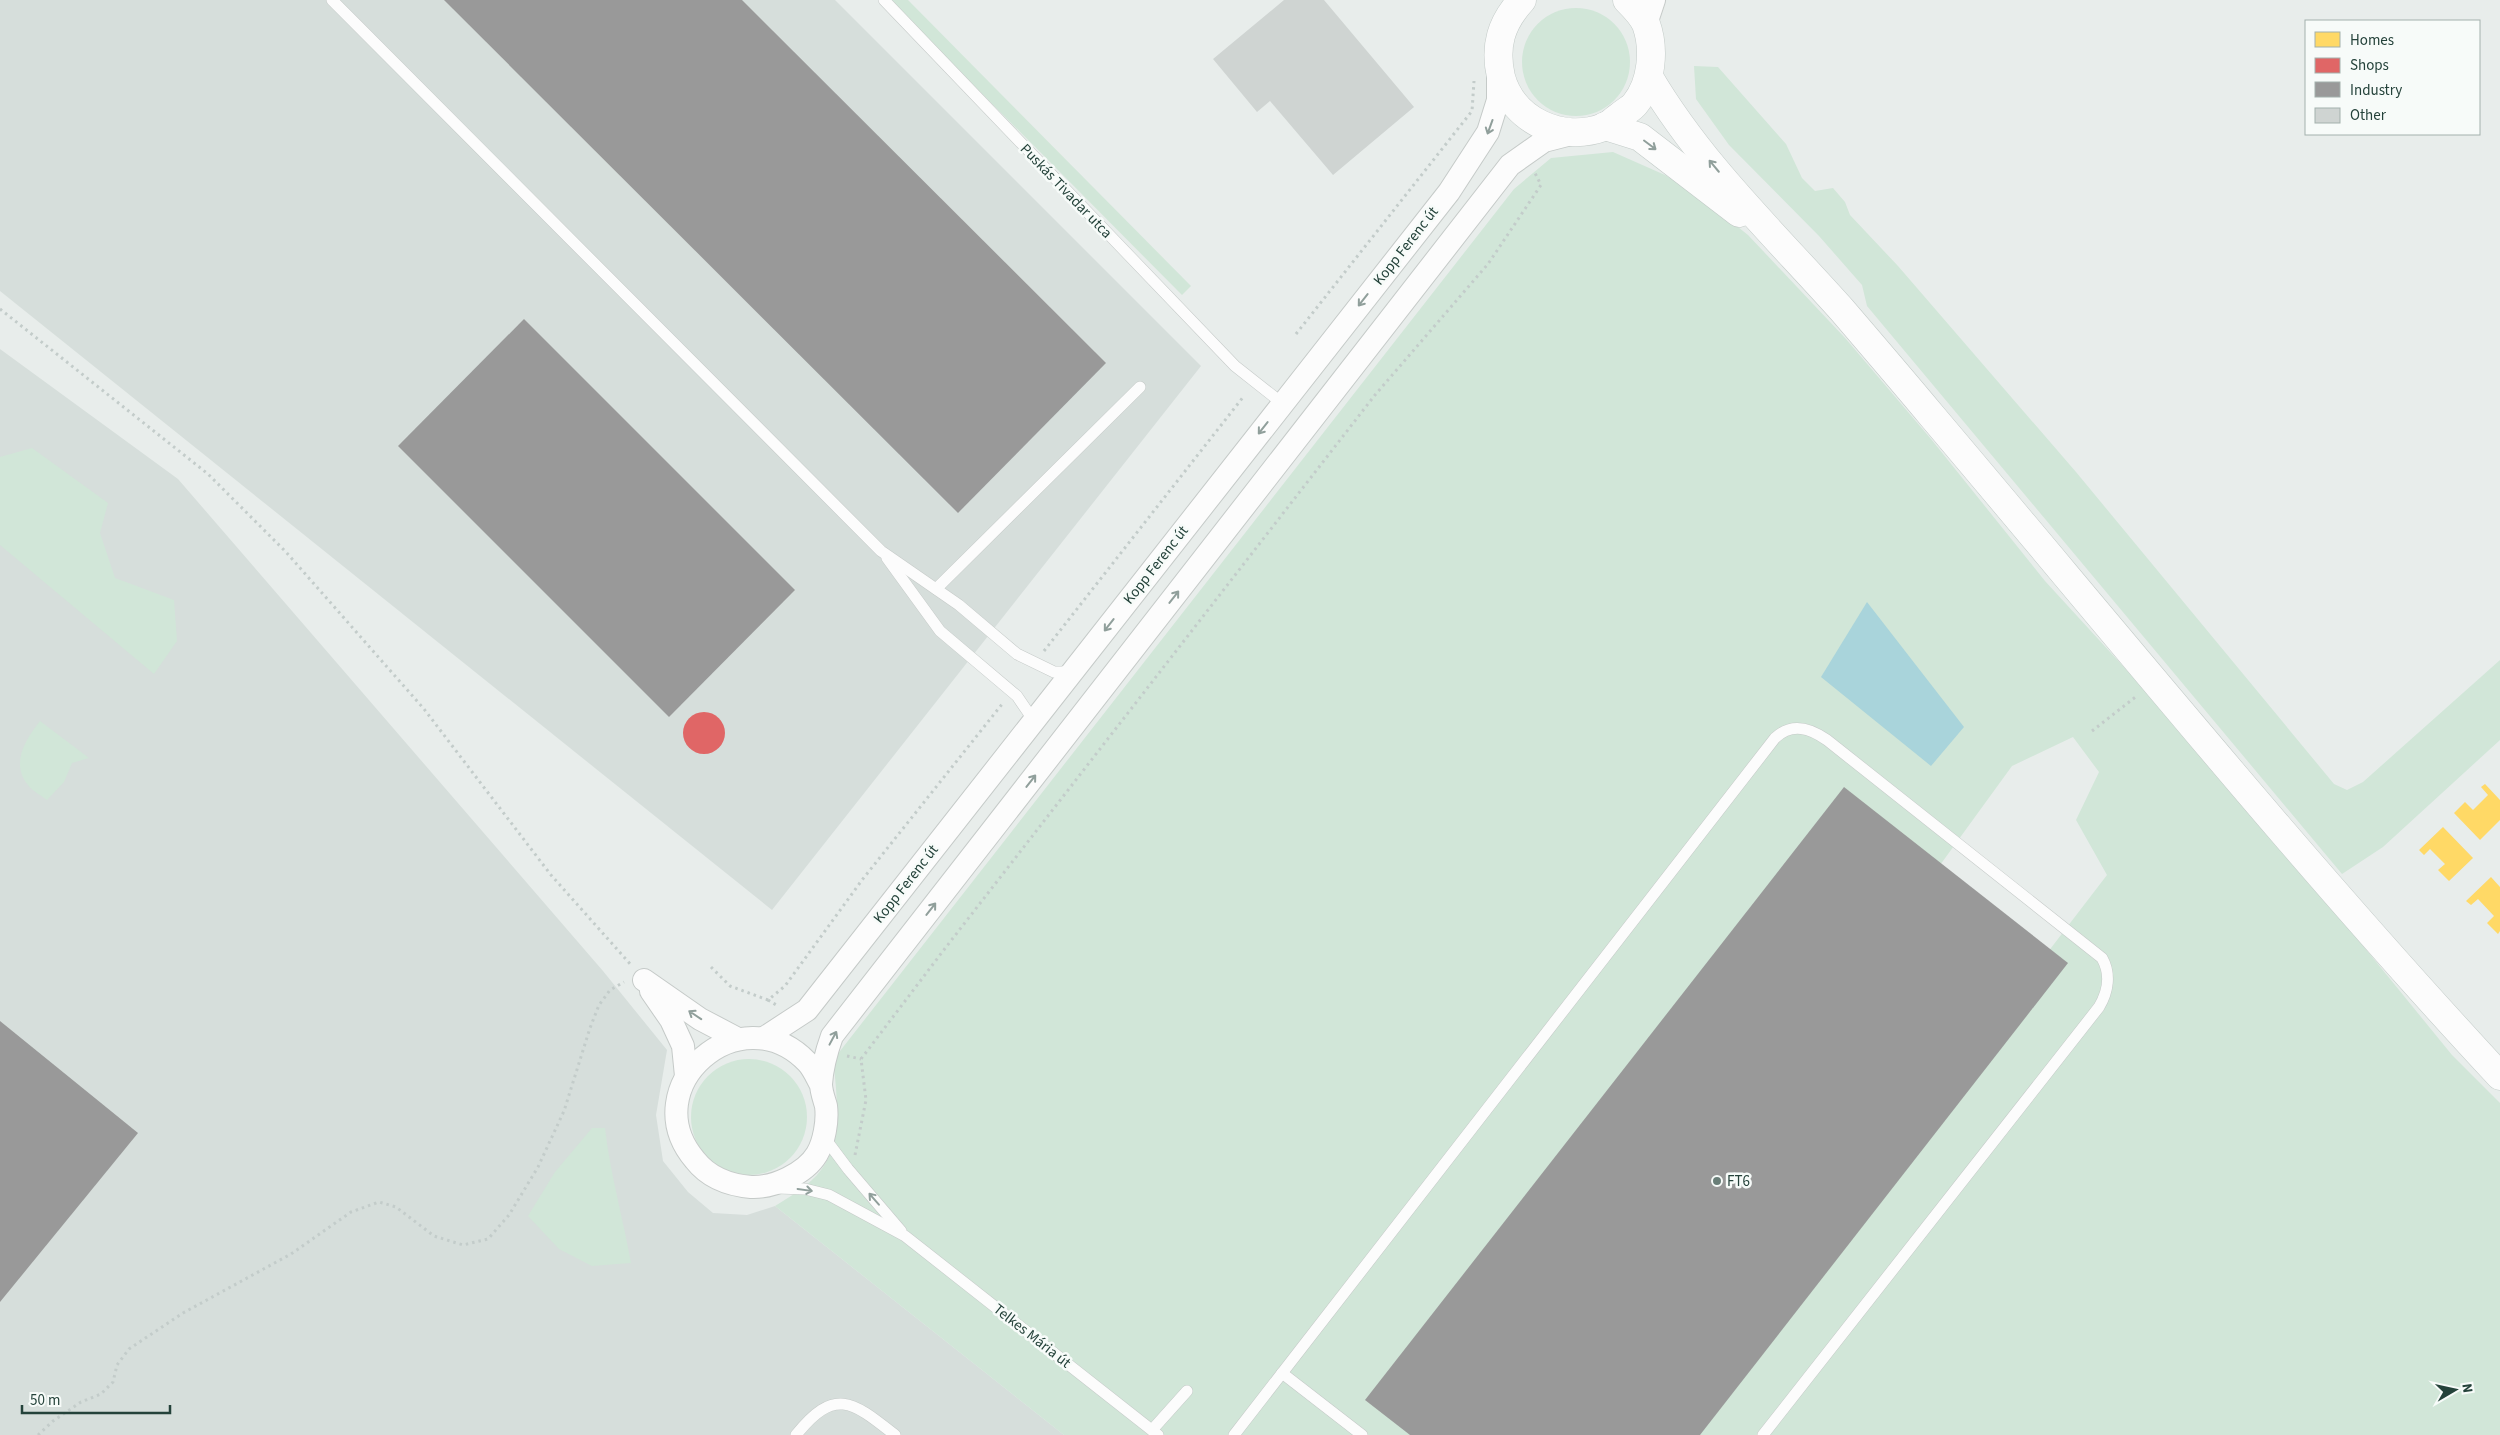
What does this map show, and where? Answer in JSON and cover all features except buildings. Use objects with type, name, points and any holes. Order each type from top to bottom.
[{"type":"main road","points":[[1511,5],[1500,34],[1498,62],[1504,88],[1512,100],[1531,120],[1545,127],[1575,133],[1605,126],[1634,104],[1649,77],[1651,50],[1650,12],[1627,0]]},
{"type":"main road","points":[[1649,77],[1671,115],[1779,244],[1841,309],[2154,682],[2420,990],[2500,1076]]},
{"type":"main road","points":[[1605,126],[1640,137],[1779,244]]},
{"type":"street","name":"Kopp Ferenc út","points":[[764,1038],[807,1010],[1449,192],[1488,132],[1498,100],[1498,62]]},
{"type":"street","points":[[821,1085],[832,1036],[1510,165],[1544,141],[1575,133]]},
{"type":"street","points":[[644,980],[700,1019],[738,1039]]},
{"type":"street","points":[[644,980],[671,1020],[683,1046],[686,1076]]},
{"type":"street","points":[[764,1038],[788,1047],[808,1063],[821,1085],[826,1109],[824,1136],[816,1155],[808,1164],[778,1183],[757,1187],[737,1186],[718,1179],[701,1168],[688,1153],[680,1134],[677,1114],[679,1094],[686,1076],[705,1054],[717,1046],[738,1039],[764,1038]]},
{"type":"lane","points":[[332,0],[881,551],[940,631],[1013,692],[1027,708],[1034,720]]},
{"type":"lane","name":"Puskás Tivadar utca","points":[[884,0],[1235,366],[1282,403]]},
{"type":"lane","points":[[936,590],[1140,387]]},
{"type":"lane","points":[[881,551],[936,590],[1017,654],[1034,664],[1054,672],[1063,672],[1076,667]]},
{"type":"lane","points":[[1234,1435],[1775,738],[1782,732],[1800,728],[1810,729],[1828,740],[2102,958],[2108,982],[2104,1000],[2099,1007],[1763,1435]]},
{"type":"lane","points":[[824,1136],[848,1169],[905,1236]]},
{"type":"lane","points":[[757,1187],[805,1189],[829,1195],[905,1236]]},
{"type":"lane","name":"Telkes Mária út","points":[[905,1236],[1155,1433]]},
{"type":"lane","points":[[1282,1373],[1362,1435]]},
{"type":"lane","points":[[1155,1433],[1187,1391]]},
{"type":"lane","points":[[796,1435],[817,1411],[838,1404],[860,1408],[895,1435]]},
{"type":"path","points":[[1296,334],[1472,111],[1474,81]]},
{"type":"path","points":[[848,1169],[858,1150],[866,1100],[861,1059],[1375,395],[1488,264],[1541,185],[1535,173]]},
{"type":"path","points":[[0,309],[208,474],[286,552],[424,709],[551,875],[644,980]]},
{"type":"path","points":[[1034,664],[1244,396]]},
{"type":"path","points":[[2092,732],[2154,682]]},
{"type":"path","points":[[710,967],[730,986],[768,1000],[786,986],[862,880],[1013,692]]},
{"type":"path","points":[[38,1435],[53,1421],[81,1402],[101,1394],[114,1382],[117,1365],[129,1349],[183,1313],[291,1254],[351,1212],[379,1202],[396,1208],[434,1236],[463,1246],[488,1239],[509,1215],[538,1167],[564,1111],[599,1005],[610,990],[625,982],[644,980]]},
{"type":"shaded area","points":[[0,0],[835,0],[1201,366],[772,910],[0,291]]},
{"type":"shaded area","points":[[0,349],[178,479],[603,971],[667,1050],[656,1115],[663,1161],[688,1192],[713,1213],[747,1215],[775,1206],[1064,1435],[0,1435]]},
{"type":"green space","points":[[889,0],[908,0],[1191,286],[1182,295]]},
{"type":"green space","points":[[1576,8],[1597,12],[1614,24],[1626,41],[1630,62],[1626,83],[1614,100],[1597,112],[1576,116],[1555,112],[1538,100],[1526,83],[1522,62],[1526,41],[1538,24],[1555,12]]},
{"type":"green space","points":[[1694,66],[1718,67],[1786,144],[1802,178],[1815,191],[1833,188],[1845,202],[1850,215],[1898,266],[2076,472],[2334,784],[2347,790],[2363,782],[2500,660],[2500,740],[2383,847],[2342,874],[1867,306],[1862,285],[1819,236],[1729,145],[1696,99]]},
{"type":"green space","points":[[1613,152],[1665,175],[1698,195],[1748,235],[1846,339],[1931,439],[2045,581],[2232,785],[2452,1055],[2500,1103],[2500,1435],[1623,1435],[1834,1231],[2107,875],[2076,820],[2099,772],[2073,737],[2012,766],[1526,1435],[1064,1435],[775,1206],[811,1181],[828,1159],[836,1132],[837,1117],[833,1060],[1514,189],[1551,158]]},
{"type":"green space","points":[[32,448],[108,503],[100,533],[115,578],[174,600],[177,641],[154,674],[0,545],[0,457]]},
{"type":"green space","points":[[40,721],[89,758],[72,763],[64,782],[47,800],[30,787],[23,777],[20,768],[20,760],[25,743]]},
{"type":"green space","points":[[749,1059],[771,1063],[790,1076],[803,1095],[807,1117],[803,1139],[790,1158],[771,1171],[749,1175],[727,1171],[708,1158],[695,1139],[691,1117],[695,1095],[708,1076],[727,1063]]},
{"type":"green space","points":[[592,1128],[605,1128],[610,1162],[631,1263],[592,1266],[559,1249],[528,1216],[555,1172]]},
{"type":"water","points":[[1867,602],[1964,727],[1931,766],[1821,677]]},
{"type":"place","name":"FT6","points":[[1717,1181]]}]
